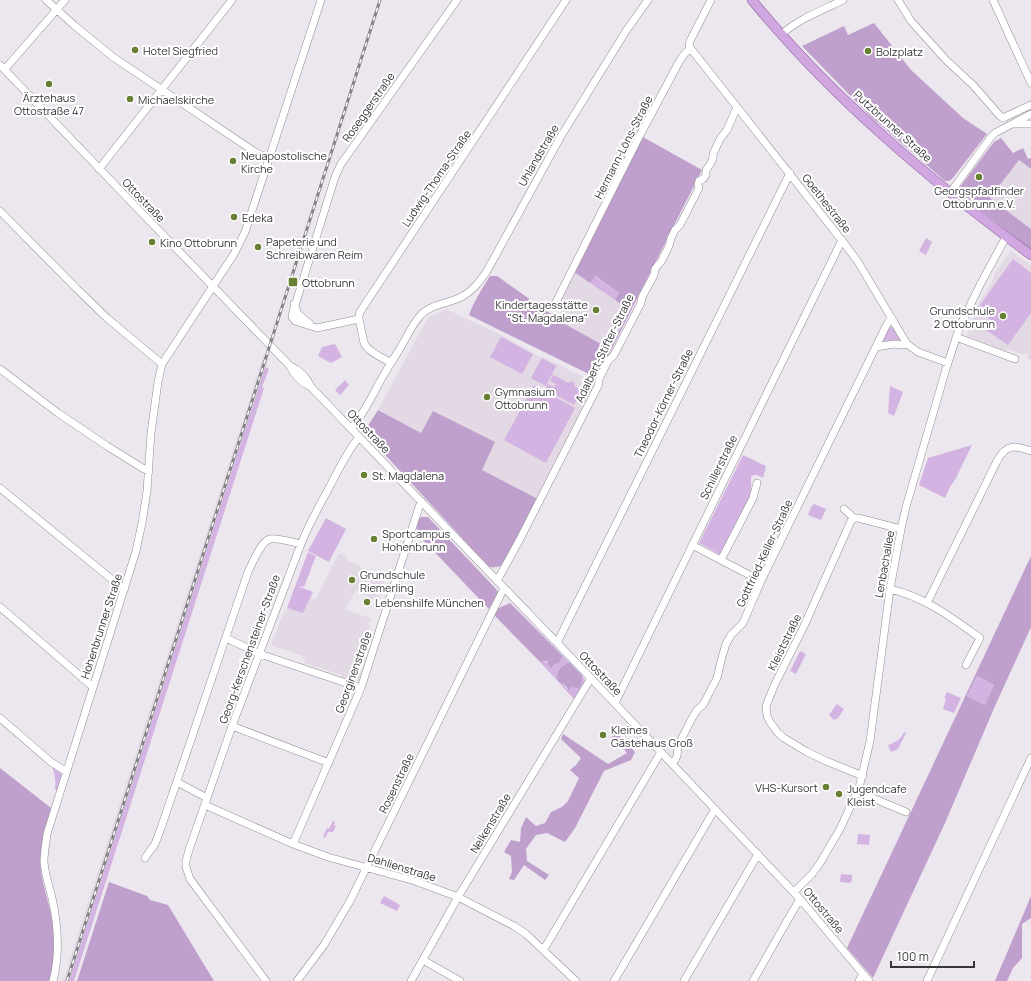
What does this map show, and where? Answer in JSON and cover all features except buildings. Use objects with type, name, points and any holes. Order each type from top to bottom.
[{"type":"main road","name":"Putzbrunner Straße","points":[[752,0],[782,35],[866,120],[950,193],[1031,255]]},
{"type":"street","points":[[46,0],[113,57],[258,154],[269,157]]},
{"type":"street","points":[[2,67],[65,0]]},
{"type":"street","points":[[100,169],[232,0]]},
{"type":"street","name":"Hohenbrunner Straße","points":[[54,981],[57,963],[57,931],[46,872],[45,851],[47,834],[125,588],[138,542],[149,471],[158,382],[162,364],[234,254],[245,232],[321,0]]},
{"type":"street","name":"Roseggerstraße","points":[[359,319],[317,328],[295,321],[292,317],[294,304],[335,177],[341,164],[457,0]]},
{"type":"street","name":"Ludwig-Thoma-Straße","points":[[359,319],[360,312],[366,302],[566,0]]},
{"type":"street","name":"Uhlandstraße","points":[[351,429],[362,415],[386,370],[421,314],[437,305],[461,297],[475,287],[487,271],[561,136],[626,31],[648,0]]},
{"type":"street","name":"Hermann-Löns-Straße","points":[[554,306],[669,80],[682,56],[691,49],[689,46],[690,41],[712,0]]},
{"type":"street","points":[[782,35],[808,18],[843,0]]},
{"type":"street","points":[[898,0],[911,21],[1000,116],[1003,118],[1031,104]]},
{"type":"street","points":[[994,0],[1031,83]]},
{"type":"street","name":"Goethestraße","points":[[691,49],[842,240],[858,262],[907,344],[918,352],[948,363]]},
{"type":"street","name":"Ottostraße","points":[[2,67],[212,287],[290,366],[293,372],[305,384],[311,387],[615,703],[794,892],[869,981]]},
{"type":"street","name":"Adalbert-Stifter-Straße","points":[[497,581],[585,413],[608,361],[614,355],[624,338],[641,303],[642,297],[654,275],[655,269],[661,262],[675,230],[680,225],[699,188],[699,182],[704,179],[706,170],[714,158],[713,154],[720,139],[727,130],[737,107]]},
{"type":"street","points":[[950,193],[990,137],[1031,114]]},
{"type":"street","points":[[1014,124],[1031,124]]},
{"type":"street","name":"Theodor-Körner-Straße","points":[[557,643],[790,173]]},
{"type":"street","points":[[0,211],[61,274],[107,318],[162,364]]},
{"type":"street","name":"Lenbachallee","points":[[794,892],[812,874],[820,863],[840,829],[858,792],[863,776],[870,741],[890,589],[908,500],[956,337],[981,283],[1006,237]]},
{"type":"street","name":"Schillerstraße","points":[[615,703],[842,240]]},
{"type":"street","name":"Gottfried-Keller-Straße","points":[[672,764],[676,760],[678,746],[697,710],[703,705],[717,678],[726,644],[731,635],[743,623],[761,581],[864,370],[887,324],[892,318]]},
{"type":"street","points":[[359,319],[366,347],[391,363]]},
{"type":"street","points":[[956,337],[1015,359]]},
{"type":"street","points":[[876,347],[894,344],[907,344]]},
{"type":"street","points":[[0,369],[58,413],[106,446],[149,471]]},
{"type":"street","name":"Georg-Kerschensteiner-Straße","points":[[266,981],[190,879],[186,867],[186,861],[232,726],[301,544],[310,523],[352,446],[359,437]]},
{"type":"street","points":[[927,603],[996,461],[1005,450],[1021,447],[1031,451]]},
{"type":"street","points":[[721,560],[753,498],[757,483]]},
{"type":"street","points":[[0,488],[120,586],[125,588]]},
{"type":"street","name":"Georginenstraße","points":[[293,844],[361,688],[421,501]]},
{"type":"street","points":[[844,509],[854,518],[901,529]]},
{"type":"street","name":"Kleiststraße","points":[[854,518],[850,523],[807,621],[774,686],[766,706],[767,716],[770,722],[778,733],[784,738],[807,752],[863,776]]},
{"type":"street","points":[[146,858],[155,844],[248,572],[265,542],[272,539],[301,544]]},
{"type":"street","points":[[692,545],[761,581]]},
{"type":"street","name":"Rosenstraße","points":[[297,981],[324,945],[367,868],[504,588]]},
{"type":"street","points":[[890,589],[910,595],[927,603],[954,619],[980,638],[966,665]]},
{"type":"street","points":[[0,607],[93,687]]},
{"type":"street","points":[[226,638],[260,654],[361,688]]},
{"type":"street","name":"Nelkenstraße","points":[[411,981],[458,897],[591,678]]},
{"type":"street","points":[[0,718],[51,762],[66,771]]},
{"type":"street","points":[[232,726],[329,763]]},
{"type":"street","points":[[543,950],[548,944],[661,752]]},
{"type":"street","points":[[927,981],[1031,758]]},
{"type":"street","name":"Dahlienstraße","points":[[177,782],[206,801],[293,844],[328,857],[415,881],[458,897],[514,926],[526,934],[576,981]]},
{"type":"street","points":[[858,792],[906,812]]},
{"type":"street","points":[[614,981],[715,809]]},
{"type":"street","points":[[684,981],[758,854]]},
{"type":"street","points":[[753,981],[800,899]]},
{"type":"street","points":[[423,960],[460,981]]},
{"type":"street","points":[[859,981],[863,974]]},
{"type":"shaded area","points":[[874,23],[911,70],[963,118],[987,134],[949,181],[945,181],[869,115],[802,46],[844,26],[848,35]]},
{"type":"shaded area","points":[[641,136],[702,170],[597,378],[469,315],[490,276],[497,276],[565,324],[610,349],[629,310],[615,300],[619,293],[595,276],[590,283],[574,272]]},
{"type":"shaded area","points":[[1001,138],[1013,153],[1023,148],[1028,159],[1031,158],[1031,169],[1019,160],[990,198],[1031,229],[1031,249],[959,192],[960,187],[994,142]]},
{"type":"shaded area","points":[[1019,160],[1031,169],[1031,229],[990,198]]},
{"type":"shaded area","points":[[926,238],[932,242],[926,255],[919,251]]},
{"type":"shaded area","name":"Grundschule 2 Ottobrunn","points":[[1011,251],[1031,265],[1031,360],[1025,353],[1023,355],[1008,349],[1006,351],[969,337],[966,334],[968,333],[980,301],[992,282],[996,271]]},
{"type":"shaded area","name":"Grundschule 2 Ottobrunn","points":[[1013,259],[1031,273],[1031,313],[1008,345],[986,330],[992,321],[982,314],[985,309],[980,305]]},
{"type":"shaded area","name":"Kindertagesstätte \"St. Magdalena\"","points":[[574,272],[629,310],[610,349],[559,320],[564,309],[562,296]]},
{"type":"shaded area","points":[[594,276],[619,293],[615,300],[590,283]]},
{"type":"shaded area","name":"Gymnasium Ottobrunn","points":[[446,309],[501,335],[540,357],[541,356],[594,382],[596,385],[538,499],[482,470],[495,442],[433,411],[421,433],[378,410],[429,317]]},
{"type":"shaded area","points":[[889,327],[894,329],[900,340],[883,340]]},
{"type":"shaded area","points":[[501,337],[533,354],[522,374],[490,357]]},
{"type":"shaded area","points":[[335,344],[342,357],[331,363],[318,356],[322,347]]},
{"type":"shaded area","points":[[264,354],[269,358],[69,981],[63,981]]},
{"type":"shaded area","points":[[542,358],[556,366],[546,386],[531,378]]},
{"type":"shaded area","points":[[265,367],[269,369],[262,387],[264,388],[74,981],[69,981]]},
{"type":"shaded area","points":[[553,375],[569,383],[571,381],[575,383],[574,386],[582,391],[574,405],[545,389],[548,384],[554,387],[556,384],[550,381]]},
{"type":"shaded area","points":[[345,380],[349,385],[340,395],[335,390]]},
{"type":"shaded area","points":[[534,385],[575,408],[546,463],[504,440]]},
{"type":"shaded area","points":[[890,386],[903,392],[894,416],[888,413]]},
{"type":"shaded area","points":[[378,410],[421,433],[433,411],[495,442],[482,470],[538,499],[506,563],[498,567],[489,567],[364,432]]},
{"type":"shaded area","points":[[972,445],[945,498],[919,485],[928,458]]},
{"type":"shaded area","points":[[743,455],[766,466],[763,478],[756,475],[751,477],[751,497],[721,555],[699,543]]},
{"type":"shaded area","points":[[814,504],[826,509],[821,520],[808,515]]},
{"type":"shaded area","points":[[428,517],[496,589],[498,592],[489,609],[423,540],[425,538],[416,528],[419,518]]},
{"type":"shaded area","points":[[326,518],[346,529],[329,562],[308,551]]},
{"type":"shaded area","points":[[308,552],[316,556],[304,587],[300,586],[313,592],[303,613],[287,608]]},
{"type":"shaded area","points":[[339,553],[348,558],[347,560],[367,570],[365,572],[384,582],[378,602],[356,590],[345,610],[371,618],[360,655],[363,656],[359,669],[362,674],[361,678],[354,682],[342,677],[342,675],[304,663],[305,659],[302,658],[303,656],[271,645],[284,611],[286,612],[287,608],[303,612],[310,598],[315,600]]},
{"type":"shaded area","points":[[1031,556],[1031,627],[995,706],[945,823],[873,978],[847,948]],"holes":[[[977,676],[994,685],[985,705],[967,696]]]},
{"type":"shaded area","points":[[510,603],[563,656],[560,662],[551,668],[548,661],[540,662],[494,615],[497,609]]},
{"type":"shaded area","points":[[800,651],[806,654],[796,674],[790,671]]},
{"type":"shaded area","points":[[563,656],[569,662],[560,668],[560,676],[567,689],[572,687],[577,689],[582,682],[582,675],[585,681],[584,685],[574,699],[540,662],[548,662],[554,667],[560,662]]},
{"type":"shaded area","points":[[569,662],[582,675],[582,682],[579,689],[572,687],[569,690],[564,684],[558,681],[557,676],[560,668]]},
{"type":"shaded area","points":[[977,676],[994,685],[985,705],[967,696]]},
{"type":"shaded area","points":[[947,692],[961,698],[954,713],[943,709],[946,699],[944,698]]},
{"type":"shaded area","points":[[837,704],[844,709],[838,718],[834,720],[829,715]]},
{"type":"shaded area","points":[[615,731],[635,752],[631,760],[604,771],[575,828],[565,842],[547,833],[536,835],[526,849],[527,861],[549,875],[545,880],[524,865],[514,880],[509,879],[512,872],[511,856],[504,852],[511,840],[520,842],[521,828],[526,817],[536,826],[545,823],[551,812],[562,807],[568,801],[579,778],[570,770],[581,758],[561,739],[563,734],[608,764],[627,753],[620,744],[611,739]]},
{"type":"shaded area","points":[[904,732],[906,733],[898,749],[891,752],[888,745],[898,740]]},
{"type":"shaded area","points":[[52,767],[62,774],[57,791],[55,789],[55,778]]},
{"type":"shaded area","points":[[0,768],[51,808],[43,840],[41,856],[41,872],[51,914],[53,930],[54,957],[49,981],[0,981]]},
{"type":"shaded area","points":[[333,821],[335,822],[334,825],[336,826],[333,832],[328,832],[325,838],[323,837],[327,828],[329,829]]},
{"type":"shaded area","points":[[858,834],[870,835],[869,845],[857,844]]},
{"type":"shaded area","points":[[841,874],[852,875],[852,881],[850,883],[840,882]]},
{"type":"shaded area","points":[[109,882],[147,896],[150,900],[168,905],[214,981],[77,981]]},
{"type":"shaded area","points":[[384,896],[400,905],[397,911],[380,903]]},
{"type":"shaded area","points":[[1031,896],[1031,918],[1022,924],[1022,958],[1013,968],[1007,981],[995,981]]},
{"type":"railway","points":[[67,981],[380,0]]},
{"type":"place","name":"Hotel Siegfried","points":[[135,50]]},
{"type":"place","name":"Bolzplatz","points":[[868,51]]},
{"type":"place","name":"Ärztehaus Ottostraße 47","points":[[49,84]]},
{"type":"place","name":"Michaelskirche","points":[[130,99]]},
{"type":"place","name":"Neuapostolische Kirche","points":[[233,161]]},
{"type":"place","name":"Georgspfadfinder Ottobrunn e.V.","points":[[979,177]]},
{"type":"place","name":"Edeka","points":[[234,217]]},
{"type":"place","name":"Kino Ottobrunn","points":[[152,242]]},
{"type":"place","name":"Papeterie und Schreibwaren Reim","points":[[258,247]]},
{"type":"place","name":"Ottobrunn","points":[[293,282]]},
{"type":"place","name":"Kindertagesstätte \"St. Magdalena\"","points":[[596,310]]},
{"type":"place","name":"Grundschule 2 Ottobrunn","points":[[1003,316]]},
{"type":"place","name":"Gymnasium Ottobrunn","points":[[487,397]]},
{"type":"place","name":"St. Magdalena","points":[[364,475]]},
{"type":"place","name":"Sportcampus Hohenbrunn","points":[[374,539]]},
{"type":"place","name":"Grundschule Riemerling","points":[[352,580]]},
{"type":"place","name":"Lebenshilfe München","points":[[367,602]]},
{"type":"place","name":"Kleines Gästehaus Groß","points":[[603,735]]},
{"type":"place","name":"VHS-Kursort","points":[[826,787]]},
{"type":"place","name":"Jugendcafe Kleist","points":[[839,794]]}]
